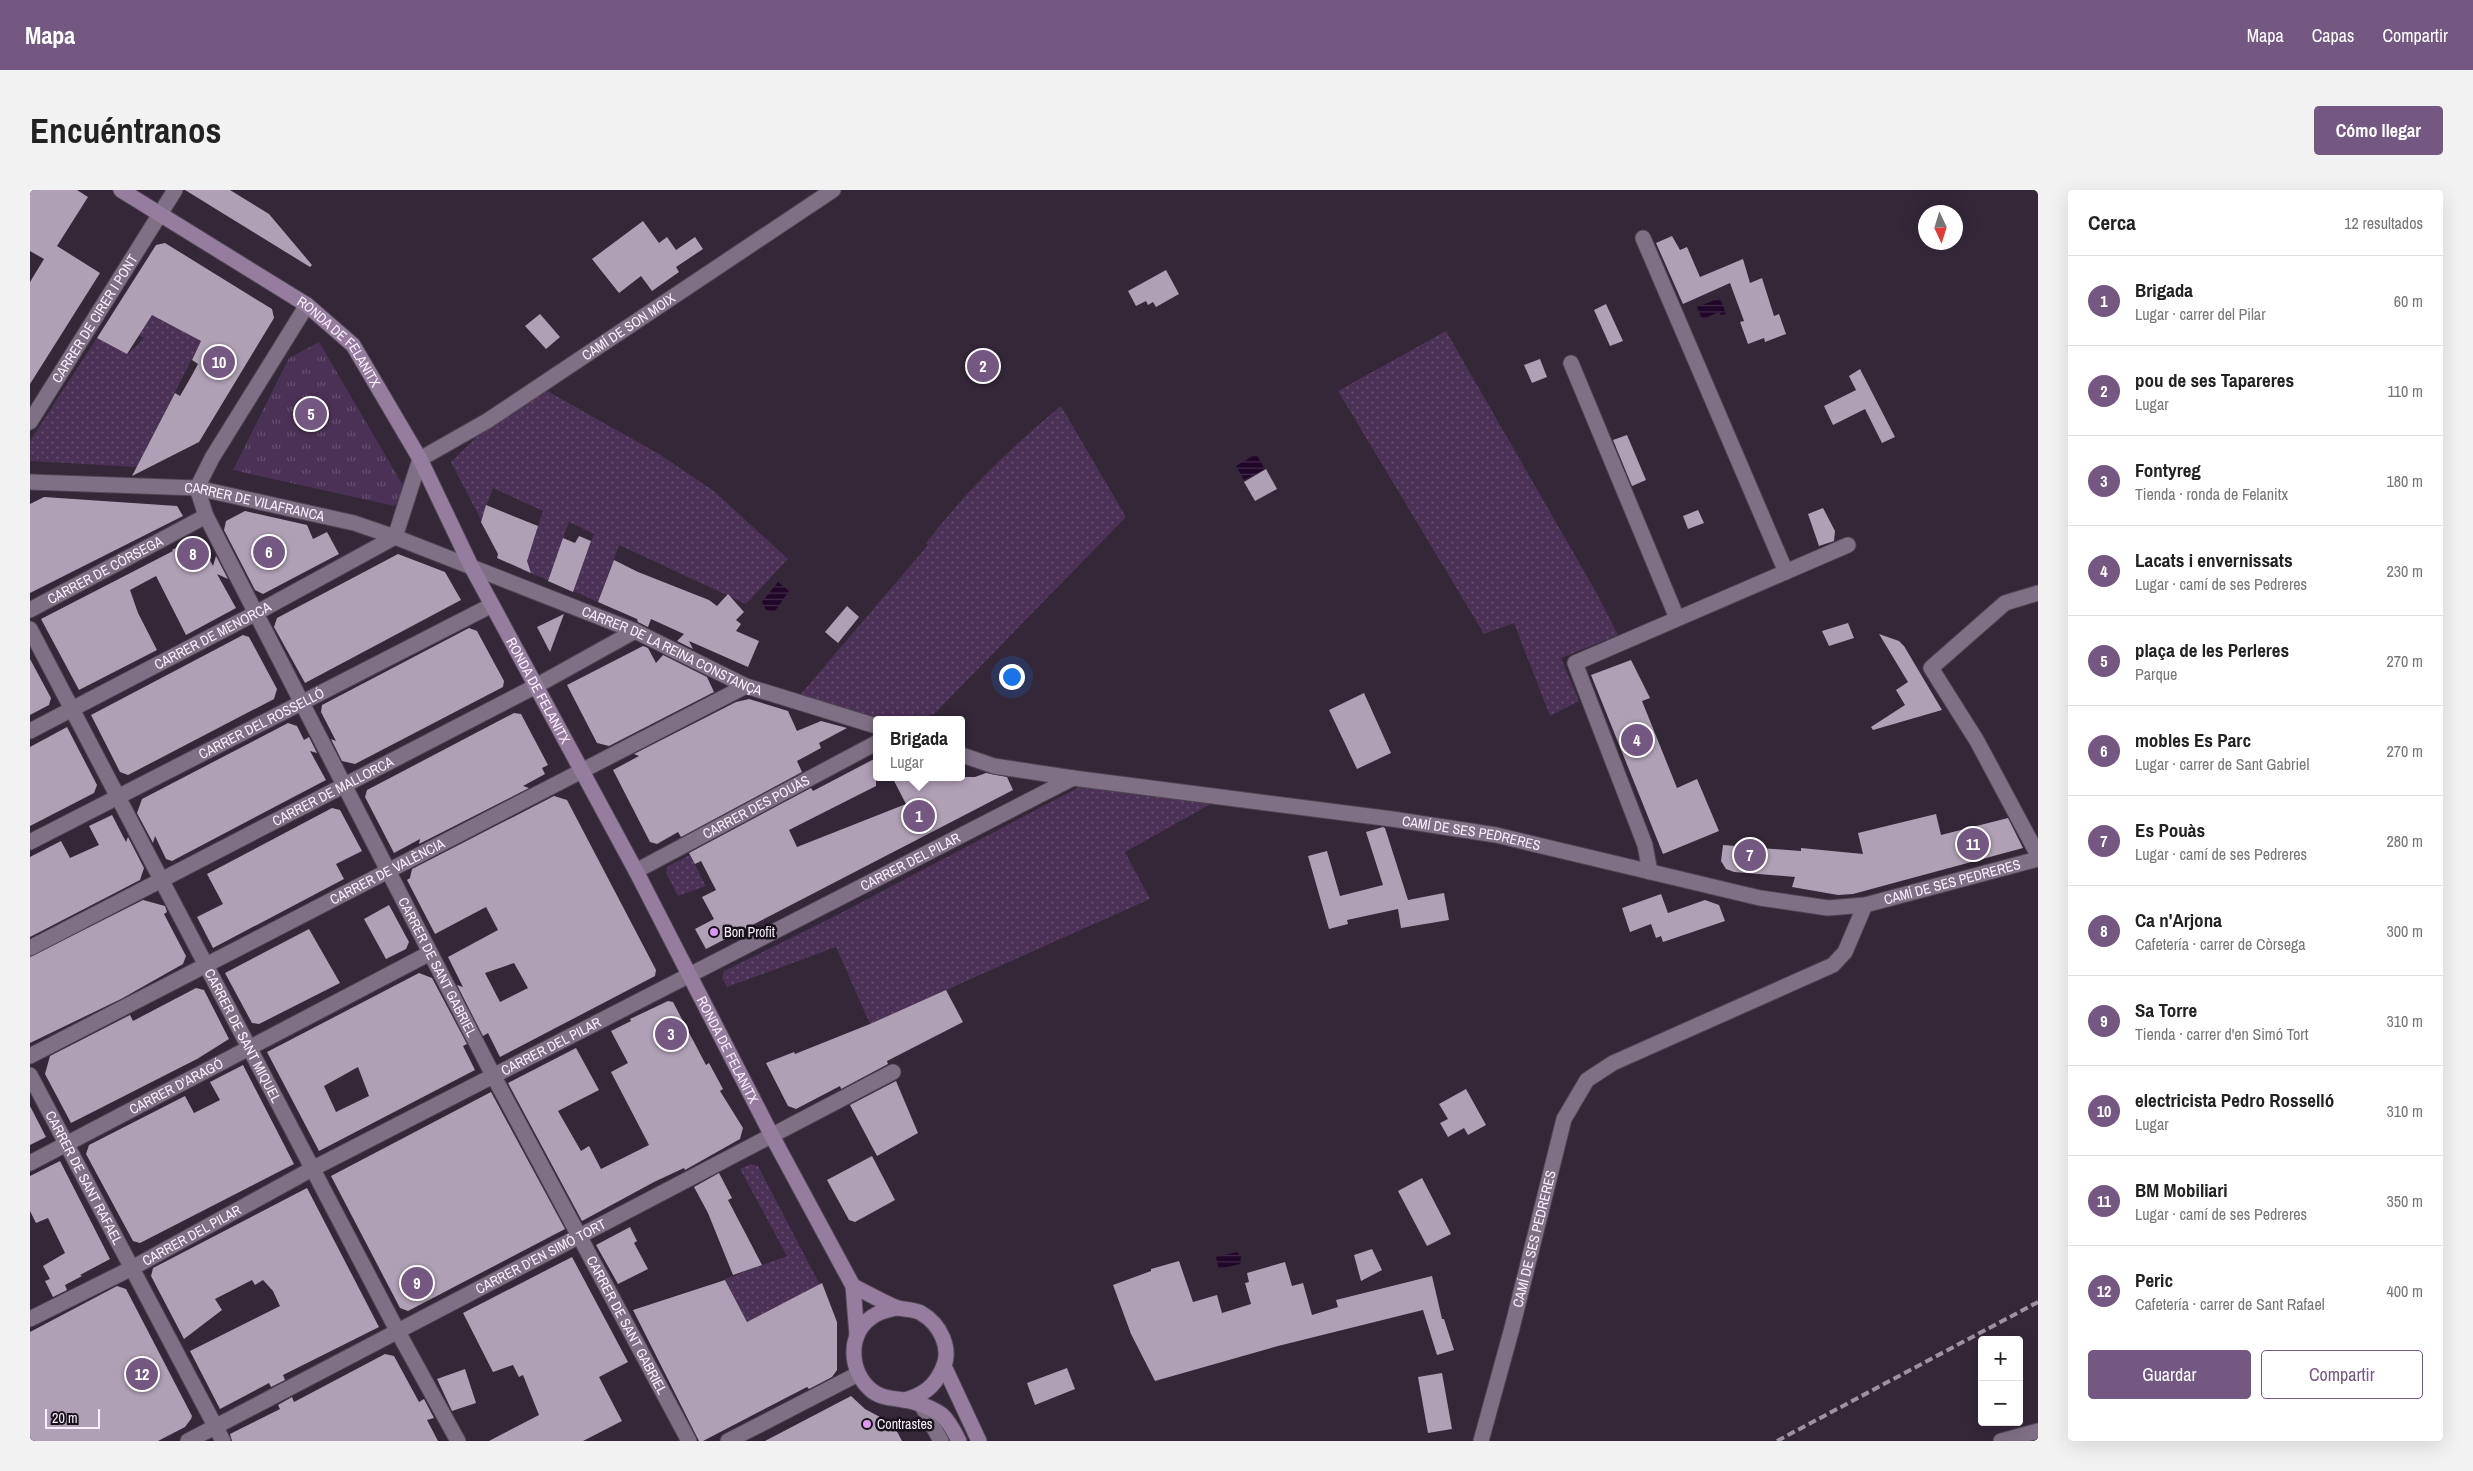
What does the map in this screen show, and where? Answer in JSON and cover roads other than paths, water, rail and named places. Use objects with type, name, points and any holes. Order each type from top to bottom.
[{"type":"main road","name":"RONDA DE FELANITX","points":[[121,190],[307,305],[352,345],[420,459],[470,566],[636,871],[688,976],[853,1286]]},
{"type":"main road","points":[[853,1286],[897,1308],[920,1312],[936,1325],[944,1339],[946,1350],[944,1366],[936,1382],[925,1392],[905,1400]]},
{"type":"main road","points":[[853,1286],[857,1336],[853,1357],[858,1374],[874,1392],[889,1399],[905,1400],[942,1416],[959,1441]]},
{"type":"main road","points":[[857,1336],[870,1318],[881,1311],[897,1308]]},
{"type":"main road","points":[[944,1366],[979,1441]]},
{"type":"street","name":"CARRER DE CIRER I PONT","points":[[30,422],[175,190]]},
{"type":"street","name":"CAMÍ DE SON MOIX","points":[[420,459],[487,421],[834,190]]},
{"type":"street","points":[[1643,238],[1786,572]]},
{"type":"street","points":[[197,488],[212,458],[307,305]]},
{"type":"street","points":[[1571,363],[1677,618]]},
{"type":"street","points":[[395,537],[420,459]]},
{"type":"street","name":"CARRER DE VILAFRANCA","points":[[30,482],[197,488],[354,523],[470,566]]},
{"type":"street","name":"CARRER DE SANT GABRIEL","points":[[197,488],[206,516],[387,871],[494,1077],[689,1441]]},
{"type":"street","name":"CARRER DE CÒRSEGA","points":[[30,610],[206,516]]},
{"type":"street","name":"CARRER DE MENORCA","points":[[30,731],[256,613],[395,537]]},
{"type":"street","points":[[1650,872],[1645,845],[1575,663],[1848,545]]},
{"type":"street","name":"CARRER DE LA REINA CONSTANÇA","points":[[470,566],[635,632],[746,686],[873,725]]},
{"type":"street","points":[[2038,593],[2005,603],[1931,668],[1977,741],[2038,857]]},
{"type":"street","name":"CARRER DEL ROSSELLÓ","points":[[30,842],[492,605]]},
{"type":"street","name":"CARRER DE SANT MIQUEL","points":[[30,629],[312,1169],[458,1441]]},
{"type":"street","name":"CARRER DE MALLORCA","points":[[30,948],[536,686],[635,632]]},
{"type":"street","name":"CARRER DE VALÈNCIA","points":[[30,1056],[746,686]]},
{"type":"street","name":"CARRER DES POUÀS","points":[[636,871],[873,745]]},
{"type":"street","points":[[965,756],[994,766],[1073,778]]},
{"type":"street","name":"CAMÍ DE SES PEDRERES","points":[[1073,778],[1392,819],[1496,835],[1770,899],[1828,908],[1866,905],[2038,857]]},
{"type":"street","name":"CARRER DEL PILAR","points":[[30,1319],[132,1268],[312,1169],[1073,778]]},
{"type":"street","name":"CAMÍ DE SES PEDRERES","points":[[1481,1441],[1512,1328],[1564,1119],[1587,1080],[1613,1063],[1833,965],[1845,952],[1866,905]]},
{"type":"street","name":"CARRER D'ARAGÓ","points":[[30,1163],[430,953]]},
{"type":"street","name":"CARRER D'EN SIMÓ TORT","points":[[188,1441],[894,1072]]},
{"type":"street","name":"CARRER DE SANT RAFAEL","points":[[30,1075],[223,1441]]},
{"type":"street","points":[[728,1441],[858,1374]]},
{"type":"street","points":[[922,1406],[941,1441]]},
{"type":"street","points":[[2001,1441],[2038,1431]]},
{"type":"railway","points":[[1777,1441],[2038,1302]]},
{"type":"place","name":"electricista Pedro Rosselló","points":[[219,362]]},
{"type":"place","name":"pou de ses Tapareres","points":[[983,366]]},
{"type":"place","name":"plaça de les Perleres","points":[[311,414]]},
{"type":"place","name":"mobles Es Parc","points":[[269,552]]},
{"type":"place","name":"Ca n'Arjona","points":[[193,554]]},
{"type":"place","name":"Lacats i envernissats","points":[[1637,740]]},
{"type":"place","name":"Brigada","points":[[919,816]]},
{"type":"place","name":"BM Mobiliari","points":[[1973,844]]},
{"type":"place","name":"Es Pouàs","points":[[1750,855]]},
{"type":"place","name":"Bon Profit","points":[[714,932]]},
{"type":"place","name":"Fontyreg","points":[[671,1034]]},
{"type":"place","name":"Sa Torre","points":[[417,1283]]},
{"type":"place","name":"Peric","points":[[142,1374]]},
{"type":"place","name":"Contrastes","points":[[867,1424]]}]
